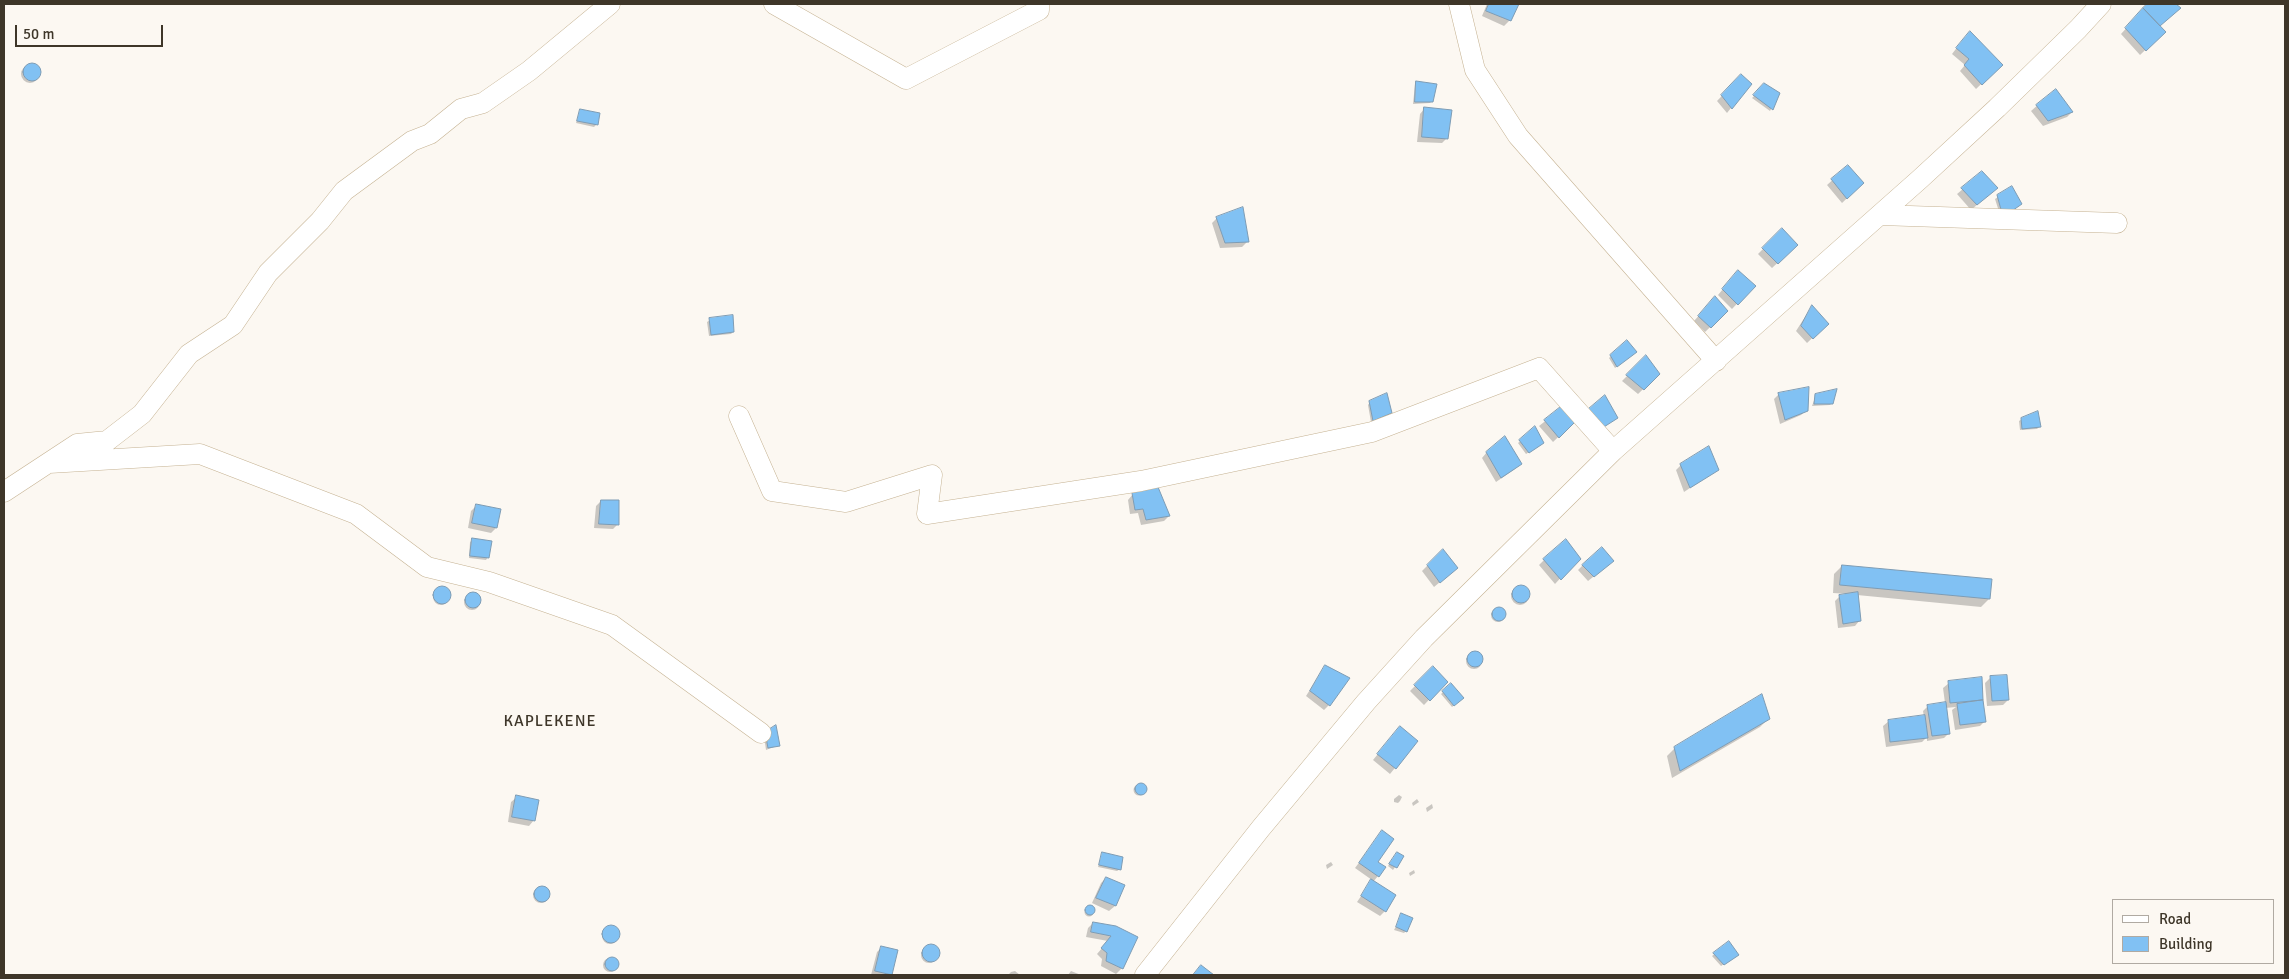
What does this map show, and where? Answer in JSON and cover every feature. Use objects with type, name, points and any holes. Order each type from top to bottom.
[{"type":"street","points":[[4,492],[77,444],[107,441],[142,414],[189,354],[233,325],[268,273],[320,221],[344,191],[412,141],[430,134],[461,109],[484,103],[529,71],[610,4]]},
{"type":"street","points":[[774,4],[906,78],[1039,10],[1040,4]]},
{"type":"street","points":[[1459,4],[1475,70],[1518,136],[1716,361]]},
{"type":"street","points":[[1145,975],[1261,828],[1398,666],[1491,570],[1613,451],[1880,215],[1997,108],[2101,4]]},
{"type":"street","points":[[1880,215],[2117,223]]},
{"type":"street","points":[[739,416],[772,490],[846,502],[932,475],[927,514],[1141,481],[1372,432],[1539,368],[1613,451]]},
{"type":"street","points":[[47,463],[200,454],[356,514],[427,567],[490,582],[612,625],[761,733]]},
{"type":"building","points":[[1489,4],[1519,4],[1511,21],[1486,11]]},
{"type":"building","points":[[2147,4],[2176,4],[2181,8],[2160,26],[2143,8]]},
{"type":"building","points":[[2143,8],[2166,32],[2146,51],[2125,28]]},
{"type":"building","points":[[1970,31],[2003,65],[1982,85],[1964,65],[1969,59],[1956,48]]},
{"type":"building","points":[[32,63],[38,66],[41,72],[38,78],[32,81],[26,78],[23,72],[26,66]]},
{"type":"building","points":[[1741,74],[1752,84],[1732,109],[1721,95]]},
{"type":"building","points":[[1416,81],[1437,84],[1433,102],[1415,102]]},
{"type":"building","points":[[1764,83],[1780,93],[1773,110],[1753,95]]},
{"type":"building","points":[[2056,89],[2073,112],[2048,121],[2036,105]]},
{"type":"building","points":[[1424,107],[1452,110],[1448,139],[1422,137]]},
{"type":"building","points":[[580,109],[600,113],[598,125],[577,121]]},
{"type":"building","points":[[1848,165],[1864,183],[1847,199],[1831,179]]},
{"type":"building","points":[[1982,171],[1998,188],[1977,205],[1961,188]]},
{"type":"building","points":[[2012,186],[2022,204],[2003,217],[1997,195]]},
{"type":"building","points":[[1243,207],[1249,242],[1225,243],[1216,217]]},
{"type":"building","points":[[1782,228],[1798,245],[1778,264],[1762,248]]},
{"type":"building","points":[[1738,270],[1756,286],[1738,305],[1722,289]]},
{"type":"building","points":[[1715,296],[1728,311],[1711,328],[1698,316]]},
{"type":"building","points":[[1812,305],[1829,324],[1813,339],[1801,326]]},
{"type":"building","points":[[733,315],[734,332],[711,335],[709,318]]},
{"type":"building","points":[[1627,340],[1637,352],[1617,367],[1610,355]]},
{"type":"building","points":[[1646,355],[1660,374],[1644,390],[1626,375]]},
{"type":"building","points":[[1809,387],[1808,411],[1785,420],[1778,393]]},
{"type":"building","points":[[1837,389],[1833,404],[1814,404],[1815,394]]},
{"type":"building","points":[[1387,393],[1392,413],[1373,421],[1369,401]]},
{"type":"building","points":[[1605,395],[1618,418],[1596,432],[1585,412]]},
{"type":"building","points":[[1563,405],[1576,421],[1559,438],[1544,420]]},
{"type":"building","points":[[2038,411],[2041,427],[2022,429],[2021,418]]},
{"type":"building","points":[[1535,426],[1544,443],[1529,453],[1519,440]]},
{"type":"building","points":[[1505,436],[1522,464],[1501,478],[1486,452]]},
{"type":"building","points":[[1709,446],[1719,470],[1690,488],[1680,464]]},
{"type":"building","points":[[1158,487],[1170,516],[1146,520],[1143,509],[1135,510],[1132,493]]},
{"type":"building","points":[[601,500],[619,500],[619,525],[599,524]]},
{"type":"building","points":[[476,504],[501,509],[497,528],[472,523]]},
{"type":"building","points":[[472,538],[492,541],[489,558],[470,556]]},
{"type":"building","points":[[1566,539],[1581,559],[1561,580],[1543,559]]},
{"type":"building","points":[[1602,547],[1614,561],[1594,577],[1582,565]]},
{"type":"building","points":[[1443,549],[1458,568],[1440,583],[1427,565]]},
{"type":"building","points":[[1842,565],[1992,579],[1990,599],[1840,585]]},
{"type":"building","points":[[1517,585],[1525,585],[1530,590],[1528,601],[1517,603],[1512,598],[1512,590]]},
{"type":"building","points":[[442,586],[448,589],[451,595],[448,601],[442,604],[436,601],[433,595],[436,589]]},
{"type":"building","points":[[473,592],[479,594],[481,600],[479,606],[473,608],[467,606],[465,600],[467,594]]},
{"type":"building","points":[[1858,592],[1861,621],[1843,624],[1839,595]]},
{"type":"building","points":[[1496,607],[1502,607],[1506,614],[1502,621],[1496,621],[1492,617],[1492,611]]},
{"type":"building","points":[[1472,651],[1478,651],[1483,656],[1481,665],[1472,667],[1467,662],[1467,656]]},
{"type":"building","points":[[1325,665],[1350,678],[1330,706],[1310,691]]},
{"type":"building","points":[[1433,666],[1448,682],[1430,701],[1414,685]]},
{"type":"building","points":[[2007,675],[2009,700],[1992,701],[1990,676]]},
{"type":"building","points":[[1982,677],[1983,700],[1950,703],[1948,681]]},
{"type":"building","points":[[1451,683],[1464,698],[1454,706],[1442,691]]},
{"type":"building","points":[[1762,694],[1770,719],[1680,771],[1674,747]]},
{"type":"building","points":[[1983,700],[1986,722],[1960,725],[1957,704]]},
{"type":"building","points":[[1946,702],[1950,734],[1932,736],[1927,705]]},
{"type":"building","points":[[1925,715],[1928,738],[1890,742],[1888,720]]},
{"type":"building","points":[[776,725],[780,746],[768,748],[765,732]]},
{"type":"building","points":[[1400,726],[1418,741],[1396,769],[1377,754]]},
{"type":"building","points":[[1139,783],[1143,783],[1147,789],[1143,795],[1139,795],[1135,791],[1135,787]]},
{"type":"building","points":[[516,795],[539,800],[535,821],[512,817]]},
{"type":"building","points":[[1382,830],[1394,839],[1378,862],[1386,867],[1379,877],[1359,863]]},
{"type":"building","points":[[1102,852],[1123,857],[1121,870],[1099,865]]},
{"type":"building","points":[[1397,852],[1404,856],[1397,868],[1389,864]]},
{"type":"building","points":[[1106,877],[1125,885],[1116,906],[1096,898]]},
{"type":"building","points":[[1371,879],[1396,895],[1386,912],[1361,896]]},
{"type":"building","points":[[539,886],[545,886],[550,891],[548,900],[539,902],[534,897],[534,891]]},
{"type":"building","points":[[1088,905],[1092,905],[1095,910],[1094,914],[1088,915],[1085,912],[1085,908]]},
{"type":"building","points":[[1401,913],[1413,918],[1407,932],[1396,927]]},
{"type":"building","points":[[1093,922],[1116,926],[1138,937],[1123,969],[1106,961],[1107,953],[1101,948],[1111,936],[1091,932]]},
{"type":"building","points":[[611,925],[617,928],[620,934],[617,940],[611,943],[605,940],[602,934],[605,928]]},
{"type":"building","points":[[1729,941],[1739,955],[1724,965],[1713,953]]},
{"type":"building","points":[[931,944],[937,947],[940,953],[937,959],[931,962],[925,959],[922,953],[925,947]]},
{"type":"building","points":[[881,946],[898,950],[892,975],[875,971]]},
{"type":"building","points":[[609,957],[615,957],[619,964],[615,971],[609,971],[605,967],[605,961]]},
{"type":"building","points":[[1201,965],[1214,975],[1193,975]]},
{"type":"district","name":"KAPLEKENE","points":[[550,722]]}]
